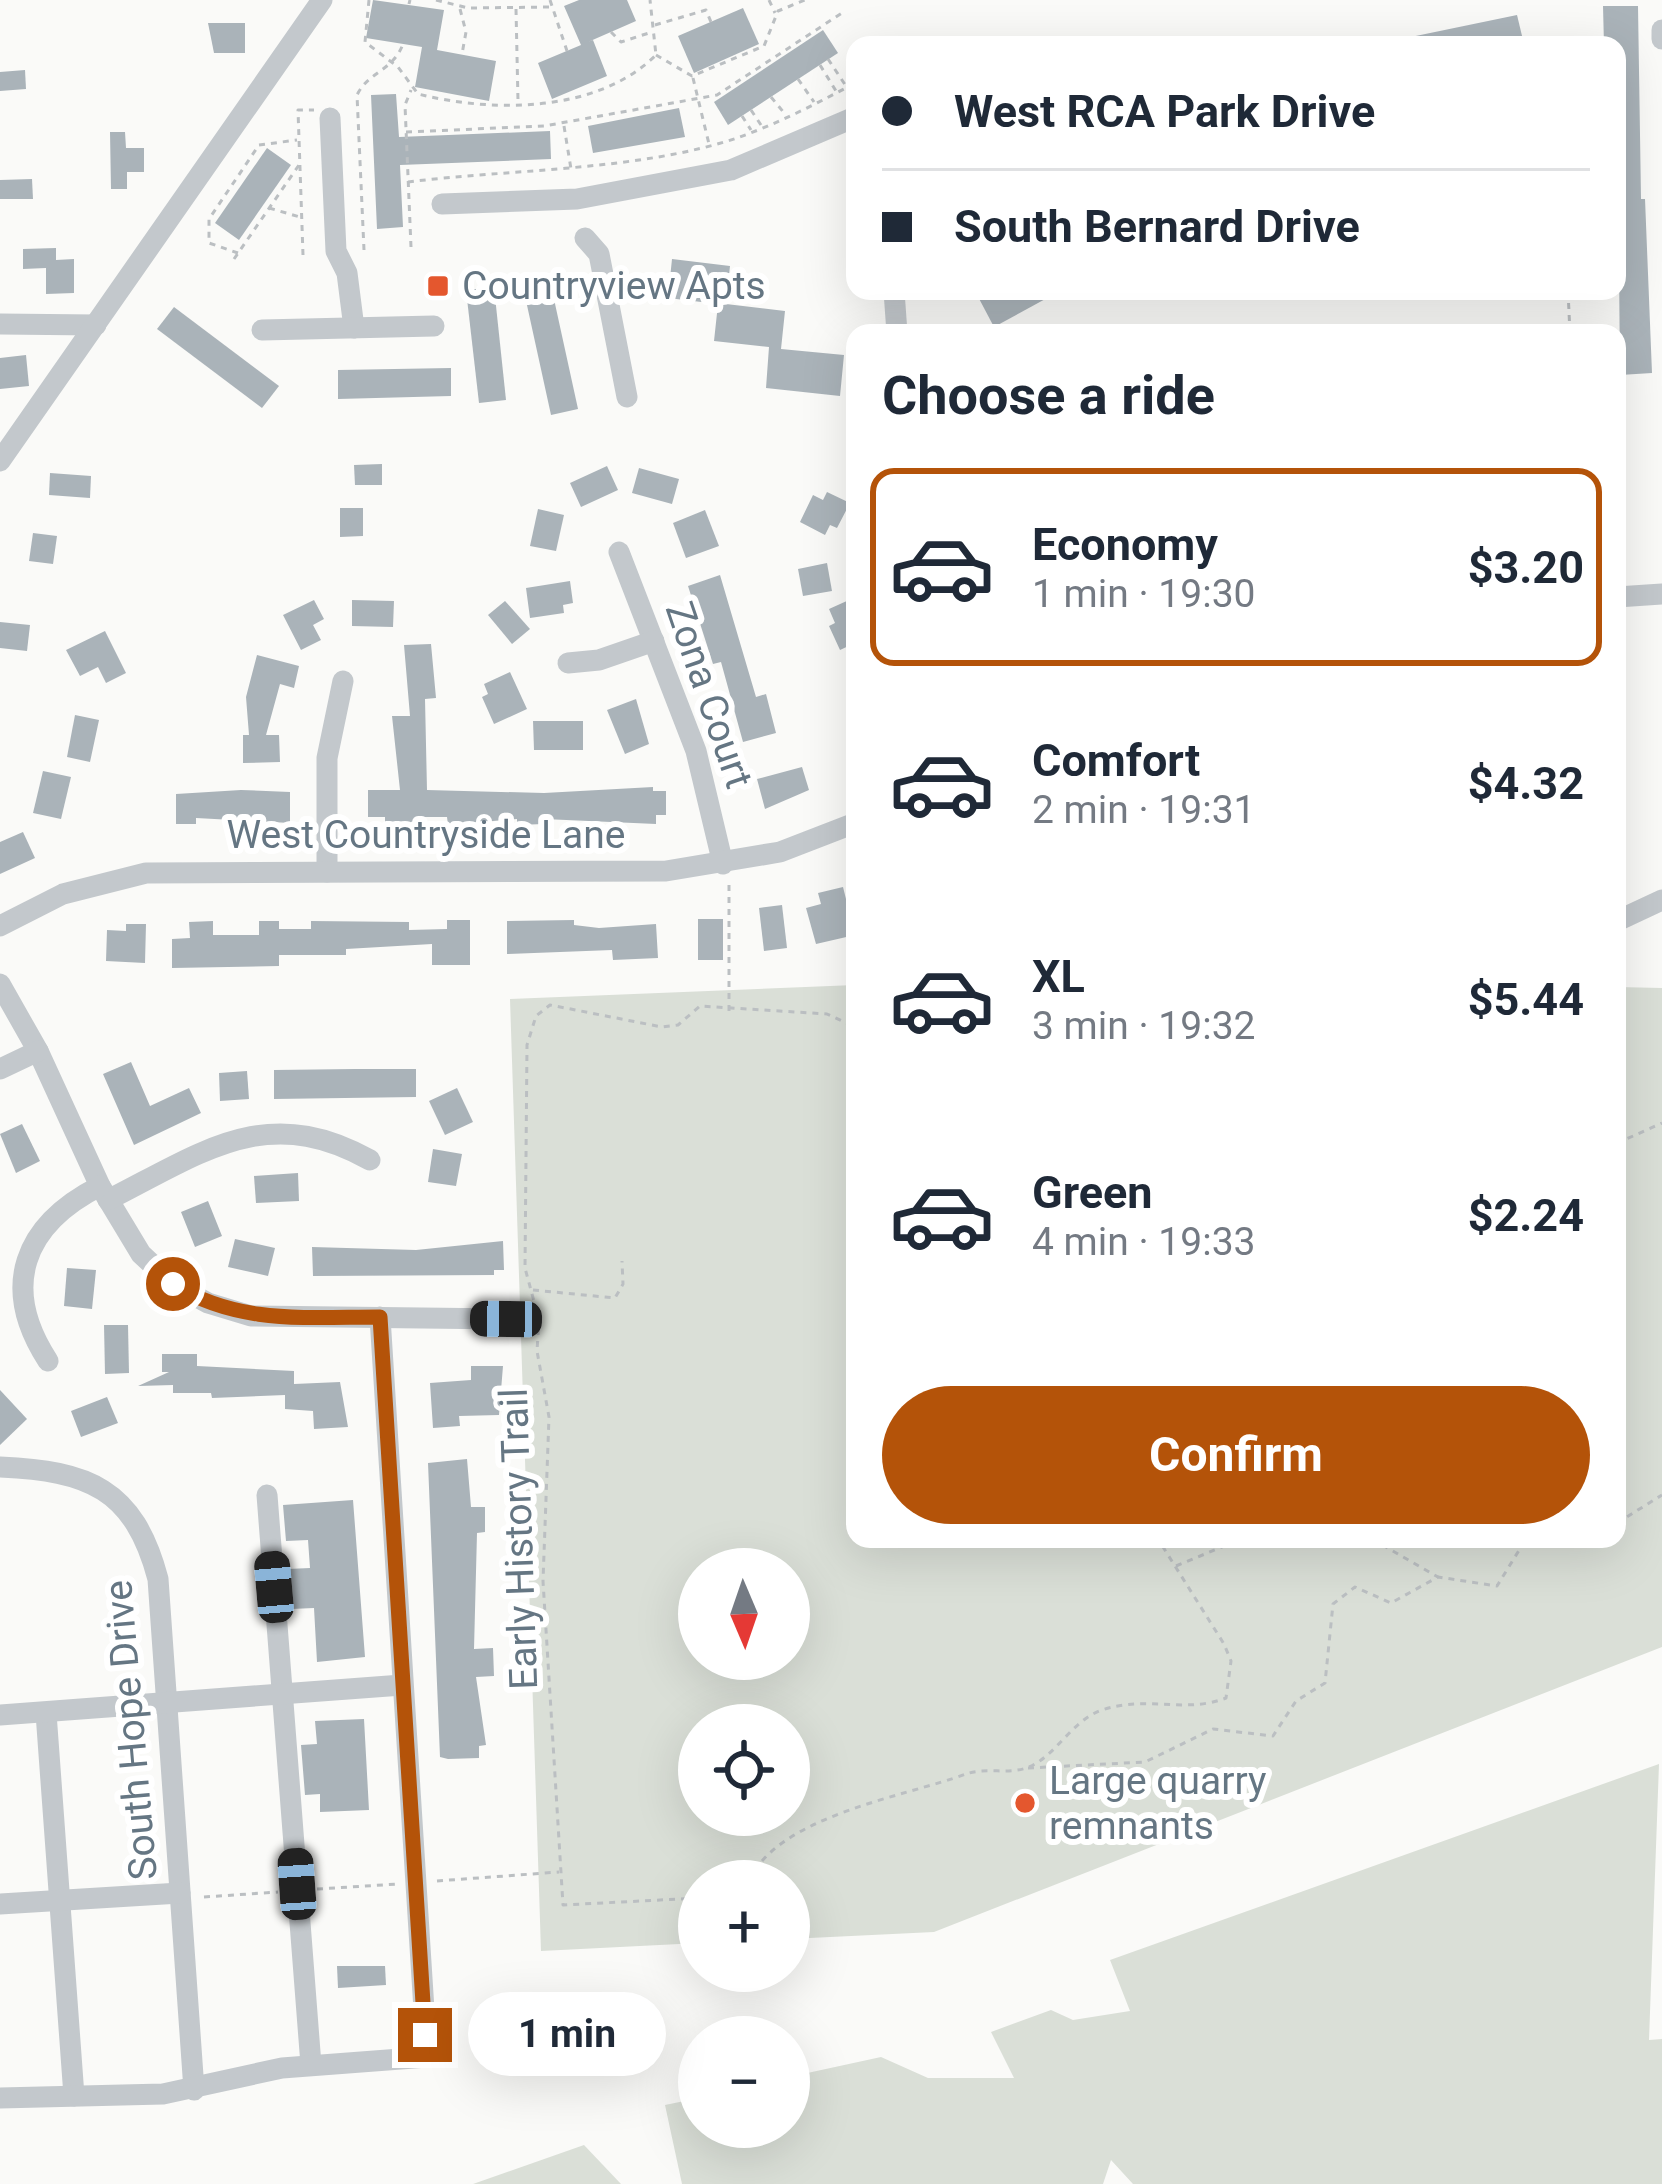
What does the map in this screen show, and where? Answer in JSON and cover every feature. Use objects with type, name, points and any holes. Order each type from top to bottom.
[{"type":"street","points":[[0,461],[322,0]]},
{"type":"street","points":[[1662,30],[1662,39]]},
{"type":"street","points":[[324,114],[336,251],[347,273],[354,328]]},
{"type":"street","points":[[442,204],[577,199],[731,170],[846,121]]},
{"type":"street","points":[[585,238],[599,254],[627,397]]},
{"type":"street","points":[[0,324],[96,325]]},
{"type":"street","points":[[262,330],[434,326]]},
{"type":"street","name":"Zona Court","points":[[619,552],[696,751],[724,863]]},
{"type":"street","points":[[1626,596],[1662,594]]},
{"type":"street","points":[[568,663],[598,660],[654,641]]},
{"type":"street","points":[[327,872],[327,758],[343,681]]},
{"type":"street","name":"West Countryside Lane","points":[[0,926],[63,894],[115,878],[179,871],[666,871],[781,852],[846,827]]},
{"type":"street","points":[[1626,918],[1662,900]]},
{"type":"street","points":[[0,984],[38,1051],[104,1192],[157,1271],[208,1304],[251,1316],[506,1319]]},
{"type":"street","points":[[0,1070],[38,1051]]},
{"type":"street","points":[[48,1361],[26,1318],[27,1261],[50,1219],[104,1192],[254,1134],[312,1134],[370,1160]]},
{"type":"street","points":[[0,2098],[194,2090],[311,2066],[427,2057],[380,1317]]},
{"type":"street","name":"South Hope Drive","points":[[0,1467],[47,1468],[84,1479],[121,1503],[148,1539],[158,1579],[194,2090]]},
{"type":"street","points":[[267,1496],[311,2066]]},
{"type":"street","points":[[0,1715],[402,1685]]},
{"type":"street","points":[[46,1712],[74,2096]]},
{"type":"street","points":[[0,1904],[181,1901]]},
{"type":"path","points":[[369,0],[362,37],[393,64],[412,89],[461,104],[564,101],[597,90],[656,55]]},
{"type":"path","points":[[436,0],[468,8],[550,3],[567,51]]},
{"type":"path","points":[[467,0],[468,8]]},
{"type":"path","points":[[650,0],[656,55]]},
{"type":"path","points":[[769,0],[776,14]]},
{"type":"path","points":[[692,76],[764,46],[776,14],[786,5],[806,0]]},
{"type":"path","points":[[460,7],[466,32],[462,55]]},
{"type":"path","points":[[516,7],[518,103]]},
{"type":"path","points":[[611,32],[621,42],[706,10],[711,22]]},
{"type":"path","points":[[406,132],[564,124],[698,99],[725,90],[845,11]]},
{"type":"path","points":[[364,250],[357,95],[363,84],[393,64],[403,44]]},
{"type":"path","points":[[656,55],[692,76],[709,144]]},
{"type":"path","points":[[828,59],[846,86]]},
{"type":"path","points":[[820,65],[837,92]]},
{"type":"path","points":[[798,79],[815,103]]},
{"type":"path","points":[[408,182],[435,175],[571,169],[709,144],[762,127],[846,88]]},
{"type":"path","points":[[411,247],[406,98],[412,89]]},
{"type":"path","points":[[771,97],[787,116]]},
{"type":"path","points":[[303,255],[298,110],[324,114]]},
{"type":"path","points":[[752,110],[762,127]]},
{"type":"path","points":[[742,116],[752,131]]},
{"type":"path","points":[[564,124],[571,169]]},
{"type":"path","points":[[238,253],[208,243],[209,220],[259,145],[299,140]]},
{"type":"path","points":[[234,259],[300,164]]},
{"type":"path","points":[[269,208],[302,217]]},
{"type":"path","points":[[724,863],[730,884],[729,1010]]},
{"type":"path","name":"Early History Trail","points":[[561,1872],[543,1581],[548,1417],[525,1268],[526,1045],[536,1016],[543,1007],[557,1005],[662,1027],[678,1025],[700,1006],[812,1012],[846,1024]]},
{"type":"path","points":[[1626,1139],[1662,1123]]},
{"type":"path","points":[[531,1290],[615,1298],[623,1284],[622,1261]]},
{"type":"path","points":[[1626,1517],[1662,1495]]},
{"type":"path","points":[[1026,1768],[1098,1711],[1161,1699],[1197,1710],[1226,1698],[1231,1660],[1164,1548]]},
{"type":"path","points":[[1175,1566],[1218,1548]]},
{"type":"path","points":[[1388,1548],[1438,1576],[1496,1586],[1520,1548]]},
{"type":"path","points":[[759,1860],[852,1807],[945,1786],[968,1773],[1145,1762],[1213,1729],[1273,1736],[1296,1701],[1325,1683],[1333,1604],[1354,1587],[1391,1603],[1438,1576]]},
{"type":"path","points":[[426,1882],[561,1872],[563,1905],[678,1899]]},
{"type":"path","points":[[306,1890],[408,1883]]},
{"type":"path","points":[[181,1901],[203,1908],[202,1897],[288,1891]]},
{"type":"shaded area","points":[[846,985],[846,1548],[1626,1548],[1626,987],[1662,988],[1662,1647],[934,1932],[810,1938],[810,1860],[678,1860],[678,1944],[541,1951],[510,999]]},
{"type":"shaded area","points":[[1659,1764],[1649,2040],[1662,2039],[1662,2184],[1133,2184],[1111,2160],[1103,2184],[682,2184],[665,2105],[678,2102],[678,2148],[810,2148],[810,2072],[881,2057],[928,2078],[1014,2078],[991,2032],[1051,2010],[1073,2020],[1130,2011],[1110,1960]]},
{"type":"shaded area","points":[[584,2145],[621,2184],[473,2184]]},
{"type":"building","points":[[373,0],[444,10],[437,50],[496,61],[489,101],[415,87],[422,47],[366,38]]},
{"type":"building","points":[[579,0],[627,0],[636,21],[588,42],[593,40],[607,76],[552,99],[538,63],[581,45],[564,6]]},
{"type":"building","points":[[1603,6],[1638,6],[1641,199],[1645,199],[1652,373],[1626,375],[1626,324],[1620,324],[1619,300],[1626,300],[1626,36],[1604,36]]},
{"type":"building","points":[[743,8],[759,44],[694,73],[678,36]]},
{"type":"building","points":[[1517,15],[1522,36],[1416,36]]},
{"type":"building","points":[[208,23],[245,23],[245,53],[214,53]]},
{"type":"building","points":[[823,30],[838,53],[728,125],[714,102]]},
{"type":"building","points":[[25,70],[26,89],[0,91],[0,72]]},
{"type":"building","points":[[396,94],[399,137],[550,131],[551,159],[400,165],[403,227],[377,229],[371,95]]},
{"type":"building","points":[[679,108],[685,137],[593,153],[588,126]]},
{"type":"building","points":[[110,132],[125,132],[126,148],[144,148],[144,172],[127,172],[127,189],[111,189]]},
{"type":"building","points":[[267,148],[291,165],[239,240],[215,223]]},
{"type":"building","points":[[32,179],[33,199],[0,199],[0,180]]},
{"type":"building","points":[[56,248],[56,260],[74,259],[74,293],[46,294],[46,268],[23,269],[23,249]]},
{"type":"building","points":[[672,259],[730,266],[726,304],[785,311],[781,349],[844,355],[840,396],[766,388],[769,347],[714,341],[718,304],[668,298]]},
{"type":"building","points":[[550,281],[578,409],[551,415],[523,287]]},
{"type":"building","points":[[494,287],[506,400],[479,403],[466,290]]},
{"type":"building","points":[[980,300],[1044,300],[1000,324],[992,324]]},
{"type":"building","points":[[174,307],[279,386],[262,408],[157,329]]},
{"type":"building","points":[[26,355],[29,386],[0,389],[0,358]]},
{"type":"building","points":[[451,368],[451,396],[338,399],[338,370]]},
{"type":"building","points":[[382,464],[382,485],[355,485],[354,465]]},
{"type":"building","points":[[607,466],[618,490],[581,507],[570,483]]},
{"type":"building","points":[[639,468],[679,479],[672,504],[632,493]]},
{"type":"building","points":[[50,473],[91,476],[90,498],[49,495]]},
{"type":"building","points":[[827,492],[846,501],[837,528],[830,525],[825,535],[800,522],[813,495],[823,500]]},
{"type":"building","points":[[340,508],[363,508],[363,536],[340,537]]},
{"type":"building","points":[[538,509],[564,515],[556,551],[530,546]]},
{"type":"building","points":[[705,510],[719,546],[686,558],[673,523]]},
{"type":"building","points":[[33,533],[57,536],[53,564],[29,561]]},
{"type":"building","points":[[827,563],[832,591],[803,596],[798,569]]},
{"type":"building","points":[[720,575],[756,697],[766,694],[776,733],[743,742],[721,662],[713,664],[688,586]]},
{"type":"building","points":[[570,581],[573,603],[563,605],[564,613],[530,618],[526,588]]},
{"type":"building","points":[[314,600],[324,619],[313,625],[321,640],[301,650],[283,615]]},
{"type":"building","points":[[352,600],[394,601],[393,627],[352,626]]},
{"type":"building","points":[[505,601],[530,629],[512,644],[488,615]]},
{"type":"building","points":[[846,601],[846,647],[840,650],[829,626],[835,623],[829,609]]},
{"type":"building","points":[[0,622],[30,625],[27,651],[0,648]]},
{"type":"building","points":[[105,631],[126,673],[106,683],[98,667],[80,676],[66,650]]},
{"type":"building","points":[[431,644],[436,698],[425,699],[427,790],[544,793],[653,787],[653,791],[666,791],[666,815],[656,815],[656,824],[544,819],[544,824],[517,825],[517,819],[448,825],[447,817],[419,817],[419,825],[385,825],[385,817],[368,817],[368,790],[400,790],[392,716],[410,716],[404,645]]},
{"type":"building","points":[[257,655],[299,666],[294,688],[280,684],[266,735],[279,735],[280,762],[243,763],[243,735],[249,735],[246,697]]},
{"type":"building","points":[[510,672],[527,709],[494,724],[482,697],[488,694],[484,684]]},
{"type":"building","points":[[636,699],[649,744],[625,754],[607,710]]},
{"type":"building","points":[[75,715],[99,720],[90,762],[67,757]]},
{"type":"building","points":[[533,721],[583,721],[583,750],[534,750]]},
{"type":"building","points":[[802,767],[809,790],[765,809],[757,779]]},
{"type":"building","points":[[43,771],[71,777],[61,819],[33,813]]},
{"type":"building","points":[[290,792],[290,823],[196,818],[196,824],[176,824],[176,794]]},
{"type":"building","points":[[23,832],[35,858],[0,874],[0,842]]},
{"type":"building","points":[[843,887],[846,937],[816,944],[806,908],[821,904],[818,893]]},
{"type":"building","points":[[782,905],[787,948],[764,951],[759,908]]},
{"type":"building","points":[[698,919],[723,919],[723,960],[698,960]]},
{"type":"building","points":[[447,920],[470,920],[470,965],[432,965],[432,944],[346,949],[346,955],[279,955],[279,966],[172,968],[172,939],[190,938],[189,922],[213,921],[213,935],[259,935],[259,921],[279,921],[279,929],[311,929],[311,921],[409,922],[409,930],[447,929]]},
{"type":"building","points":[[574,920],[574,925],[599,928],[656,924],[658,958],[613,960],[612,950],[507,954],[507,921]]},
{"type":"building","points":[[126,924],[146,924],[145,963],[106,961],[107,930],[126,931]]},
{"type":"building","points":[[131,1062],[150,1106],[189,1088],[201,1113],[134,1145],[103,1074]]},
{"type":"building","points":[[416,1069],[416,1097],[274,1099],[274,1070]]},
{"type":"building","points":[[247,1071],[249,1099],[220,1101],[219,1073]]},
{"type":"building","points":[[457,1088],[473,1122],[445,1135],[429,1101]]},
{"type":"building","points":[[22,1124],[40,1161],[16,1173],[0,1134]]},
{"type":"building","points":[[433,1149],[462,1154],[456,1186],[428,1182]]},
{"type":"building","points":[[298,1173],[299,1201],[256,1203],[254,1176]]},
{"type":"building","points":[[208,1201],[222,1236],[195,1247],[181,1212]]},
{"type":"building","points":[[235,1239],[275,1248],[268,1276],[228,1267]]},
{"type":"building","points":[[503,1241],[504,1270],[494,1270],[494,1275],[313,1276],[312,1247],[416,1250]]},
{"type":"building","points":[[67,1268],[96,1270],[92,1309],[64,1306]]},
{"type":"building","points":[[104,1325],[128,1325],[129,1373],[105,1374]]},
{"type":"building","points":[[162,1354],[197,1354],[197,1366],[294,1371],[294,1384],[340,1382],[348,1427],[314,1429],[313,1411],[285,1409],[285,1395],[212,1398],[211,1393],[173,1393],[173,1385],[138,1386],[169,1372],[162,1372]]},
{"type":"building","points":[[471,1366],[503,1366],[499,1415],[459,1416],[460,1426],[433,1428],[430,1383],[471,1380]]},
{"type":"building","points":[[0,1390],[27,1419],[0,1445]]},
{"type":"building","points":[[107,1397],[118,1423],[81,1437],[71,1411]]},
{"type":"building","points":[[467,1459],[471,1507],[485,1507],[485,1532],[477,1533],[474,1649],[493,1648],[494,1676],[476,1677],[486,1745],[479,1746],[479,1758],[448,1759],[440,1757],[428,1463]]},
{"type":"building","points":[[353,1500],[365,1657],[317,1662],[314,1608],[291,1609],[288,1569],[310,1568],[308,1540],[286,1541],[283,1505]]},
{"type":"building","points":[[364,1719],[369,1810],[320,1812],[320,1794],[305,1795],[301,1745],[317,1744],[315,1721]]},
{"type":"building","points":[[337,1966],[385,1966],[386,1985],[338,1988]]},
{"type":"place","name":"Countryview Apts","points":[[438,286]]},
{"type":"place","name":"Large quarry remnants","points":[[1025,1803]]},
{"type":"route","points":[[173,1284],[208,1304],[251,1316],[380,1317],[425,2035]]}]
